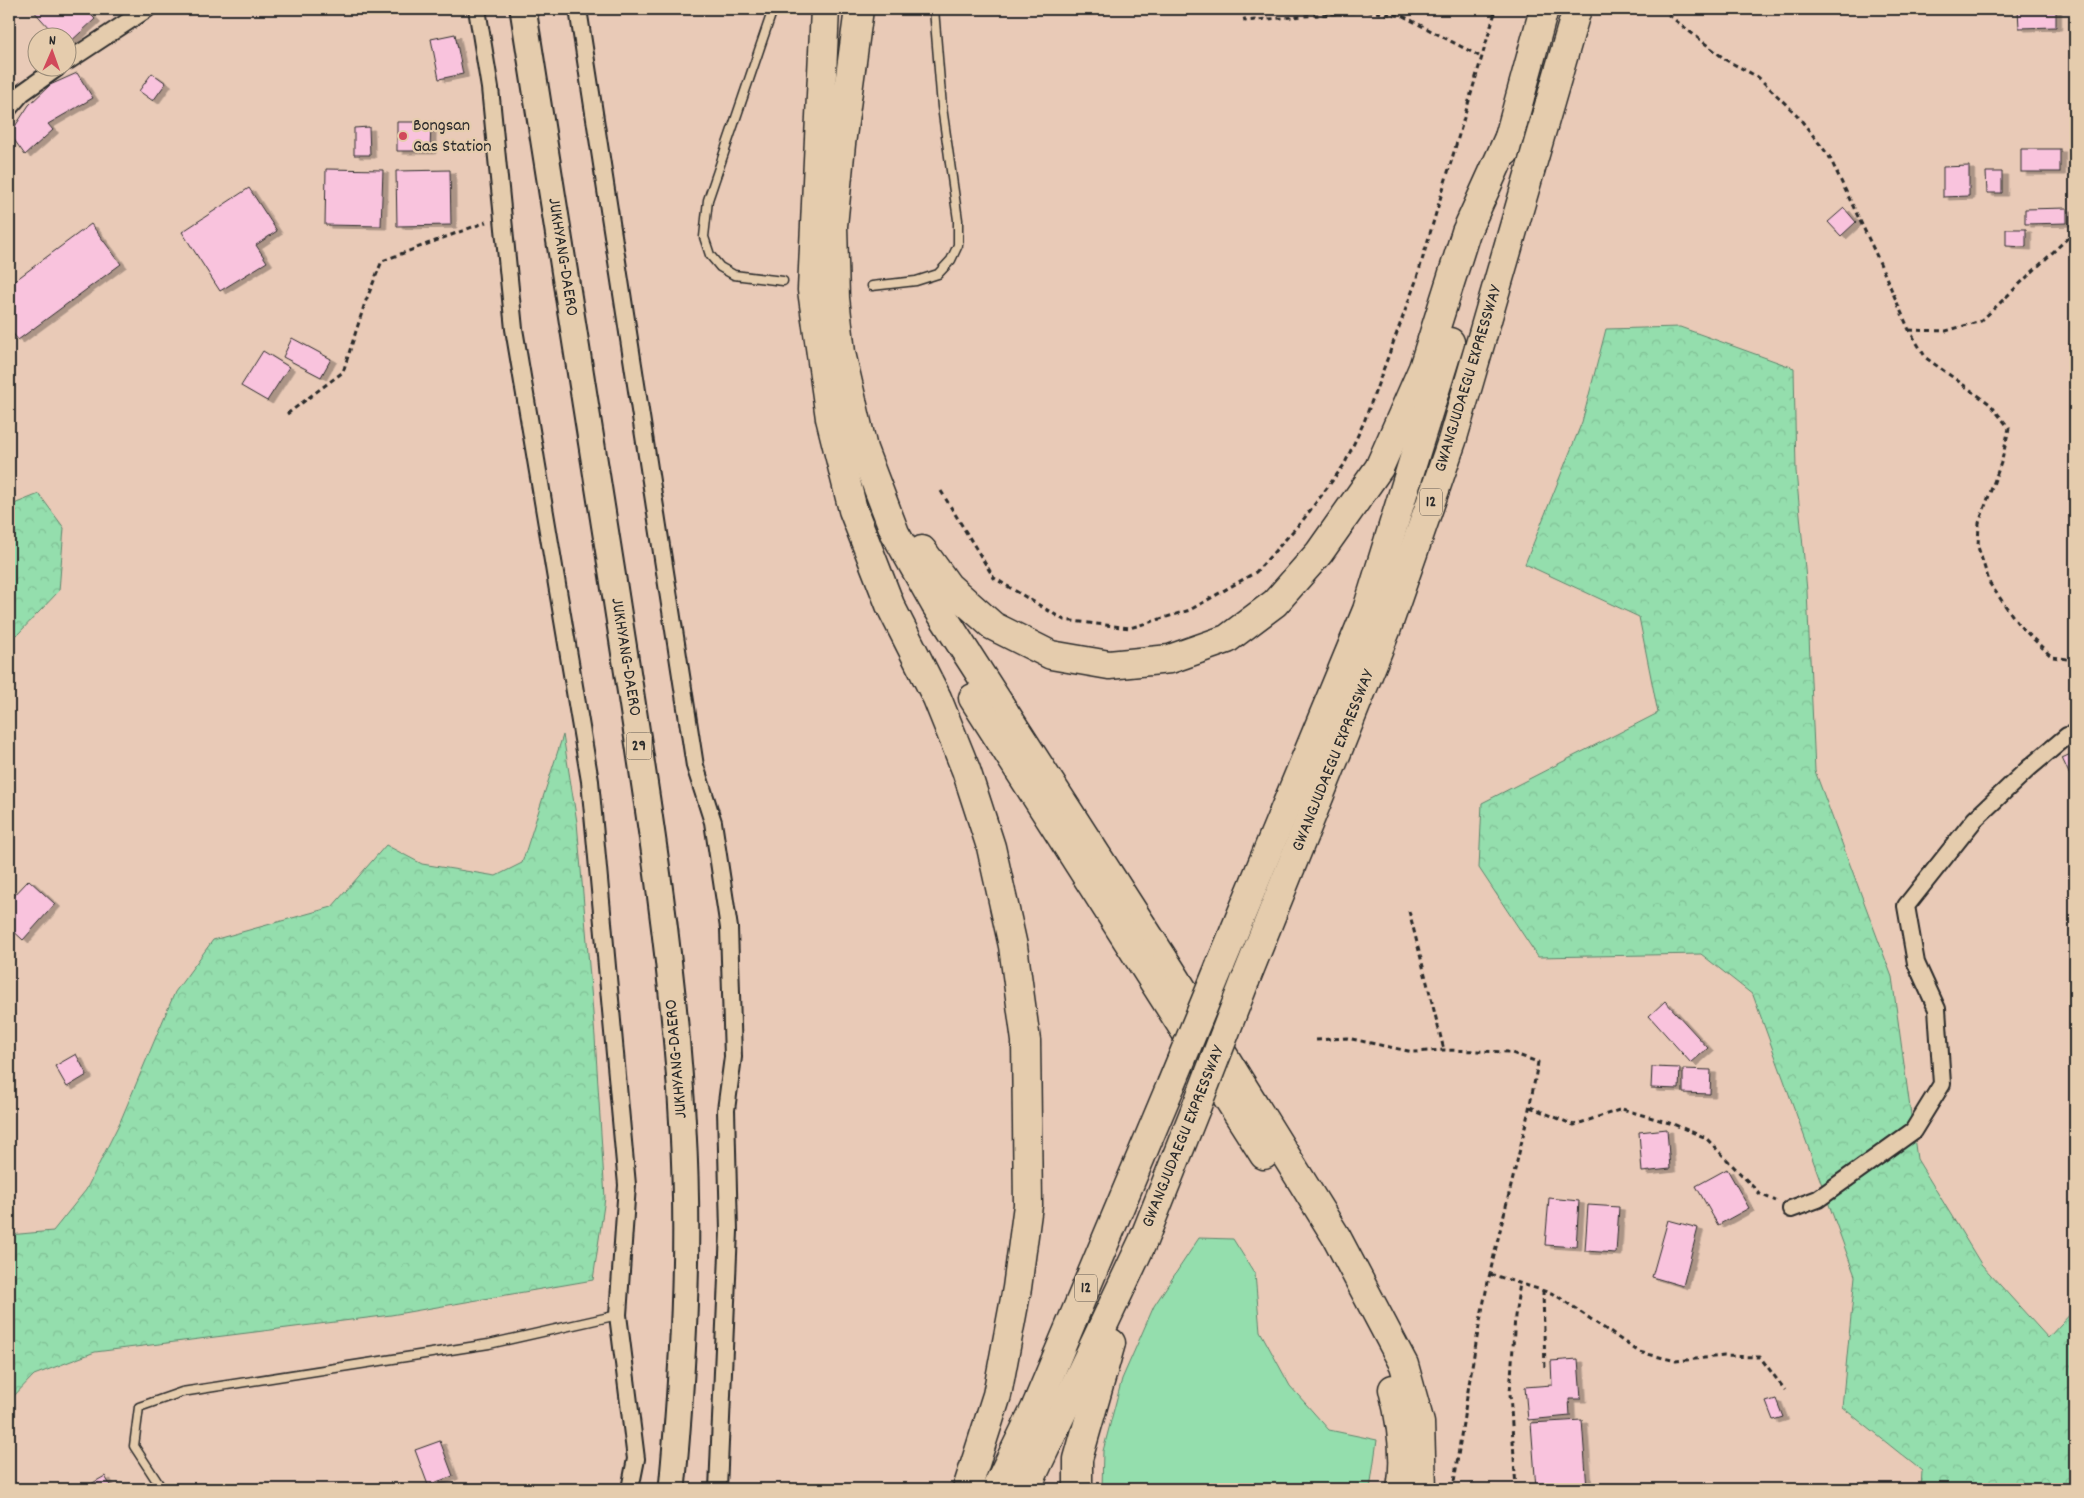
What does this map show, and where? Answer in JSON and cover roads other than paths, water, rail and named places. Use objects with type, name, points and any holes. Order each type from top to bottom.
[{"type":"highway","points":[[825,9],[812,290],[830,418],[852,453],[935,604],[1170,969],[1337,1238],[1384,1323],[1404,1364],[1420,1423],[1422,1489]]},
{"type":"highway","points":[[859,9],[841,144],[833,226],[835,298],[852,453],[853,510],[890,605],[937,698],[966,770],[991,847],[1013,946],[1026,1041],[1028,1205],[1017,1288],[996,1395],[966,1489]]},
{"type":"highway","name":"GWANGJUDAEGU EXPRESSWAY","points":[[996,1489],[1035,1409],[1171,1085],[1366,610],[1425,428],[1510,135],[1544,9]]},
{"type":"highway","name":"GWANGJUDAEGU EXPRESSWAY","points":[[1026,1489],[1143,1241],[1387,628],[1452,441],[1577,9]]},
{"type":"highway","points":[[852,453],[948,586],[993,626],[1051,655],[1109,665],[1170,659],[1227,639],[1275,603],[1319,553],[1380,468],[1423,368],[1466,232],[1510,135]]},
{"type":"highway","points":[[852,453],[920,612],[1320,1243],[1364,1320],[1389,1373],[1400,1420],[1404,1474],[1401,1489]]},
{"type":"highway","points":[[1078,1489],[1078,1459],[1091,1408],[1143,1241]]},
{"type":"main road","name":"JUKHYANG-DAERO","points":[[523,9],[651,820],[671,990],[683,1130],[685,1244],[683,1378],[672,1489]]},
{"type":"street","points":[[78,54],[147,9]]},
{"type":"street","points":[[477,9],[490,88],[514,329],[590,781],[627,1185],[618,1315],[636,1459],[630,1489]]},
{"type":"street","points":[[578,9],[695,766],[713,822],[730,928],[733,1057],[726,1110],[729,1231],[718,1489]]},
{"type":"street","points":[[9,108],[22,93],[43,78]]},
{"type":"street","points":[[1791,1209],[1818,1199],[1913,1131],[1942,1084],[1937,1009],[1916,963],[1906,906],[1974,819],[2029,768],[2068,736],[2075,734]]},
{"type":"lane","points":[[773,9],[708,200],[704,237],[710,255],[720,267],[734,275],[783,281]]},
{"type":"lane","points":[[872,286],[916,281],[938,274],[951,260],[958,244],[958,220],[942,107],[934,9]]},
{"type":"lane","points":[[162,1489],[134,1446],[139,1407],[182,1392],[489,1344],[618,1315]]},
{"type":"place","name":"Bongsan Gas Station","points":[[403,136]]}]
